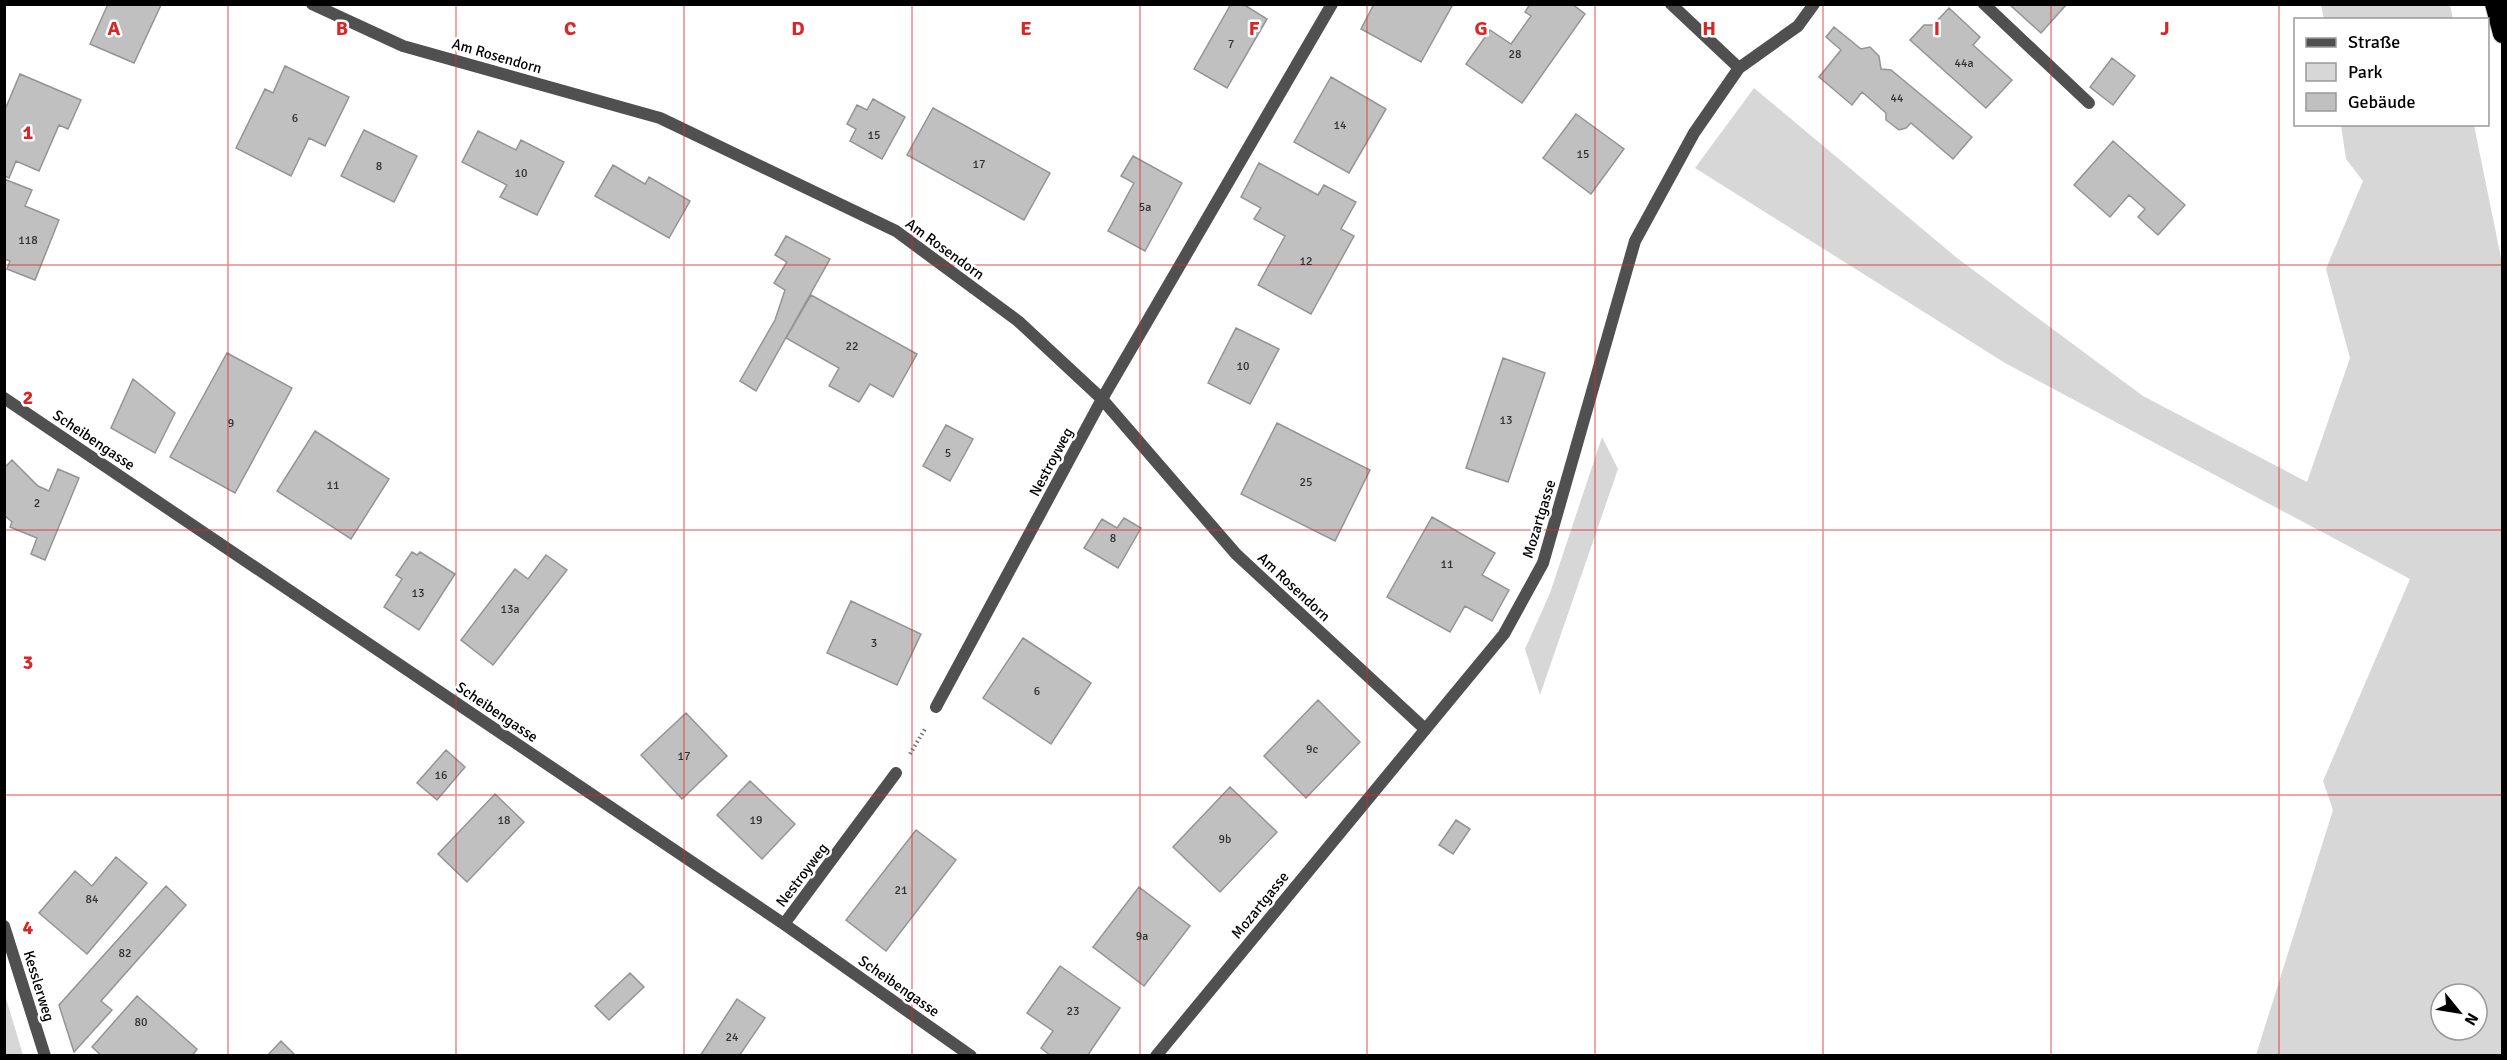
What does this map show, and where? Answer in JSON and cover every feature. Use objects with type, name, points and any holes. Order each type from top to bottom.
[{"type":"highway","points":[[2494,4],[2502,34]]},
{"type":"street","name":"Am Rosendorn","points":[[312,4],[403,46],[660,118],[896,231],[1018,321],[1102,399],[1236,554],[1425,729]]},
{"type":"street","name":"Nestroyweg","points":[[936,707],[1102,399],[1332,4]]},
{"type":"street","points":[[1671,4],[1739,68]]},
{"type":"street","name":"Mozartgasse","points":[[1156,1056],[1504,634],[1543,563],[1635,241],[1694,133],[1739,68],[1798,26],[1814,4]]},
{"type":"street","points":[[1984,4],[2089,103]]},
{"type":"street","name":"Scheibengasse","points":[[4,398],[784,924],[971,1056]]},
{"type":"street","name":"Nestroyweg","points":[[784,924],[896,773]]},
{"type":"street","name":"Kesslerweg","points":[[4,926],[45,1056]]},
{"type":"path","points":[[896,773],[918,742],[936,707]]},
{"type":"green space","points":[[2321,5],[2450,5],[2453,18],[2324,18]]},
{"type":"green space","points":[[1754,88],[1957,258],[2143,396],[2307,482],[2350,358],[2326,269],[2363,181],[2346,159],[2341,126],[2474,126],[2502,263],[2502,1055],[2256,1055],[2333,810],[2323,781],[2410,579],[2005,363],[1695,168]]},
{"type":"green space","points":[[1602,437],[1618,469],[1540,695],[1525,649],[1550,593]]},
{"type":"green space","points":[[5,995],[23,1055],[5,1055]]},
{"type":"building","points":[[108,4],[161,5],[134,63],[90,44]]},
{"type":"building","points":[[1231,4],[1243,4],[1267,19],[1227,88],[1194,69]]},
{"type":"building","points":[[1374,4],[1449,4],[1452,6],[1421,62],[1361,29]]},
{"type":"building","points":[[1530,4],[1572,4],[1585,14],[1522,103],[1466,64],[1490,30],[1511,44],[1531,16],[1525,12]]},
{"type":"building","points":[[2009,4],[2065,4],[2066,5],[2041,33]]},
{"type":"building","points":[[1949,8],[1980,37],[1973,45],[2012,80],[1986,108],[1910,40],[1924,25],[1933,25]]},
{"type":"building","points":[[1834,27],[1861,49],[1870,47],[1879,56],[1881,69],[1891,70],[1972,137],[1953,159],[1911,123],[1899,130],[1886,120],[1886,113],[1862,92],[1852,105],[1819,77],[1841,50],[1826,37]]},
{"type":"building","points":[[2112,58],[2135,76],[2113,105],[2090,87]]},
{"type":"building","points":[[285,66],[349,97],[325,146],[309,138],[291,176],[236,148],[265,89],[273,93]]},
{"type":"building","points":[[20,74],[81,100],[68,129],[59,125],[39,171],[16,161],[9,178],[4,176],[4,112]]},
{"type":"building","points":[[1331,77],[1386,109],[1349,173],[1294,142]]},
{"type":"building","points":[[873,99],[905,117],[882,159],[850,141],[856,129],[847,124],[857,105],[867,110]]},
{"type":"building","points":[[933,108],[1050,173],[1024,220],[907,155]]},
{"type":"building","points":[[1576,114],[1624,149],[1591,194],[1543,158]]},
{"type":"building","points":[[364,130],[417,156],[394,202],[341,176]]},
{"type":"building","points":[[478,131],[516,150],[521,140],[564,162],[537,215],[500,197],[507,185],[462,162]]},
{"type":"building","points":[[2113,141],[2185,205],[2158,235],[2138,217],[2145,209],[2129,195],[2110,217],[2074,185]]},
{"type":"building","points":[[1133,156],[1182,183],[1145,251],[1108,231],[1134,183],[1121,176]]},
{"type":"building","points":[[1259,163],[1318,195],[1324,185],[1356,202],[1341,229],[1354,236],[1311,314],[1258,285],[1285,236],[1254,219],[1261,208],[1241,197]]},
{"type":"building","points":[[613,165],[645,184],[649,177],[690,201],[669,238],[595,196]]},
{"type":"building","points":[[4,179],[32,190],[25,206],[59,220],[35,280],[7,269],[10,261],[4,259]]},
{"type":"building","points":[[786,236],[830,259],[756,391],[740,381],[775,320],[785,290],[774,283],[787,262],[775,255]]},
{"type":"building","points":[[811,295],[917,354],[893,397],[870,384],[859,402],[829,386],[839,368],[786,338]]},
{"type":"building","points":[[1236,328],[1279,349],[1250,404],[1208,383]]},
{"type":"building","points":[[227,353],[292,388],[235,493],[170,457]]},
{"type":"building","points":[[1503,358],[1545,373],[1508,482],[1466,468]]},
{"type":"building","points":[[133,379],[175,413],[155,453],[111,428]]},
{"type":"building","points":[[1277,423],[1370,470],[1335,541],[1241,494]]},
{"type":"building","points":[[946,425],[973,439],[950,481],[923,466]]},
{"type":"building","points":[[315,431],[389,479],[351,539],[277,491]]},
{"type":"building","points":[[12,460],[38,486],[49,491],[58,469],[79,478],[45,560],[31,554],[37,538],[10,527],[12,522],[4,515],[4,468]]},
{"type":"building","points":[[1432,517],[1495,553],[1482,575],[1509,590],[1492,621],[1465,606],[1450,632],[1387,597]]},
{"type":"building","points":[[1124,518],[1141,528],[1118,568],[1084,548],[1102,519],[1117,528]]},
{"type":"building","points":[[412,552],[417,555],[420,552],[455,574],[419,630],[384,607],[402,579],[396,575]]},
{"type":"building","points":[[546,555],[567,570],[493,665],[461,640],[515,569],[528,579]]},
{"type":"building","points":[[851,601],[921,634],[897,685],[827,653]]},
{"type":"building","points":[[1023,638],[1091,683],[1051,744],[983,698]]},
{"type":"building","points":[[1318,700],[1360,742],[1306,798],[1264,756]]},
{"type":"building","points":[[686,713],[727,756],[682,799],[641,755]]},
{"type":"building","points":[[446,750],[465,767],[437,800],[417,783]]},
{"type":"building","points":[[750,781],[795,824],[762,859],[717,815]]},
{"type":"building","points":[[1230,787],[1277,832],[1220,892],[1173,847]]},
{"type":"building","points":[[495,794],[524,822],[467,882],[438,854]]},
{"type":"building","points":[[1456,820],[1470,829],[1453,854],[1439,845]]},
{"type":"building","points":[[916,830],[956,860],[886,951],[846,920]]},
{"type":"building","points":[[116,857],[147,883],[87,954],[39,913],[75,871],[92,886]]},
{"type":"building","points":[[166,886],[186,905],[101,1001],[112,1010],[74,1052],[59,1005]]},
{"type":"building","points":[[1139,887],[1190,926],[1144,986],[1093,947]]},
{"type":"building","points":[[1060,966],[1120,1008],[1087,1056],[1051,1056],[1041,1048],[1053,1031],[1027,1013]]},
{"type":"building","points":[[630,973],[644,987],[609,1020],[595,1006]]},
{"type":"building","points":[[137,996],[197,1049],[192,1056],[102,1056],[92,1047]]},
{"type":"building","points":[[737,999],[765,1018],[739,1056],[700,1056]]},
{"type":"building","points":[[281,1041],[296,1056],[267,1056]]}]
